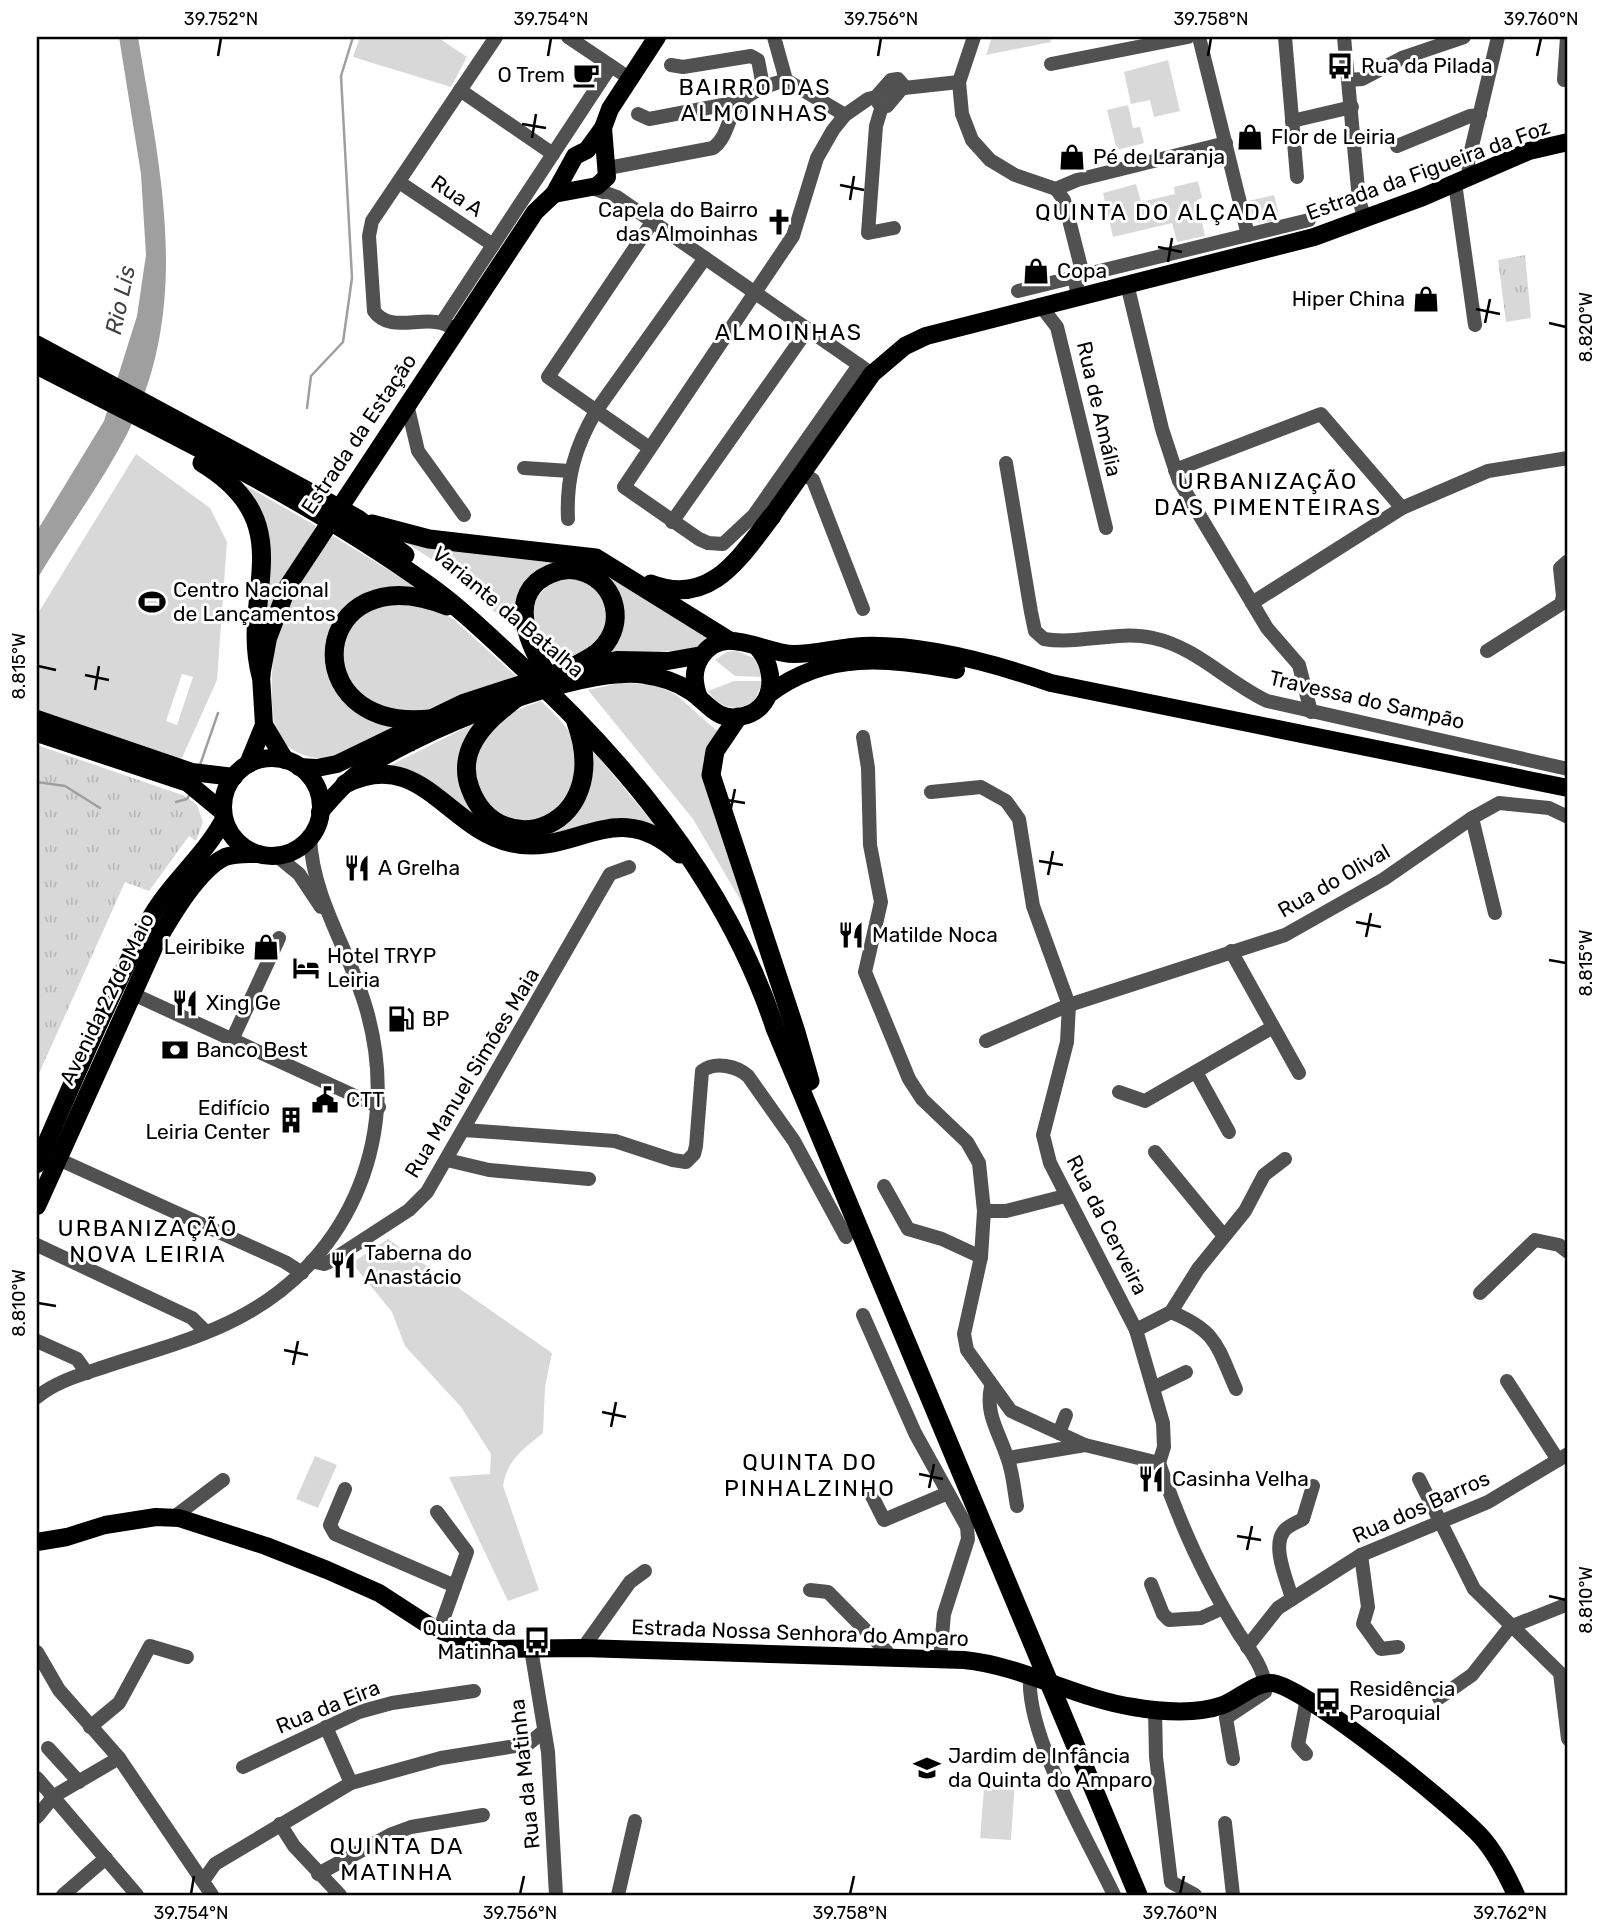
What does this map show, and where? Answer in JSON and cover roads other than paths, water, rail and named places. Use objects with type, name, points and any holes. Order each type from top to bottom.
[{"type":"highway","points":[[37,345],[67,377]]},
{"type":"highway","points":[[37,365],[67,377],[353,526],[516,653],[631,779],[695,866],[752,969],[1042,1652],[1080,1726],[1150,1895]]},
{"type":"highway","points":[[37,374],[67,377]]},
{"type":"highway","points":[[187,441],[228,482],[254,518],[263,557],[256,657],[261,676]]},
{"type":"highway","points":[[353,526],[429,540],[585,555],[624,574],[668,590],[695,589],[727,570],[772,516]]},
{"type":"highway","name":"Variante da Batalha","points":[[353,526],[459,596],[516,653],[545,671],[593,718],[656,794],[708,869],[767,982],[803,1063]]},
{"type":"highway","points":[[545,671],[527,638],[524,626],[525,602],[536,583],[565,570],[586,573],[604,585],[615,605],[616,617],[614,628],[603,647],[571,668]]},
{"type":"highway","points":[[624,574],[728,640]]},
{"type":"highway","points":[[430,719],[404,720],[385,716],[354,700],[344,690],[333,663],[338,633],[354,611],[390,595],[421,597],[461,612]]},
{"type":"highway","points":[[515,699],[487,723],[474,740],[466,775],[481,808],[496,820],[516,828],[539,828],[550,824],[568,811],[578,796],[584,781],[586,755],[573,715]]},
{"type":"highway","points":[[738,717],[715,751],[711,775],[796,1032],[803,1063],[1042,1652],[1061,1713],[1138,1895]]},
{"type":"highway","points":[[345,784],[375,774],[388,773],[413,780],[481,830],[515,844],[545,844],[608,828],[641,831],[660,838],[680,855],[706,894],[739,953],[775,1028]]},
{"type":"main road","name":"Estrada da Estação","points":[[248,764],[264,725],[261,676],[272,623],[288,586],[407,404],[449,325],[535,212],[554,194],[591,169],[615,98],[657,37]]},
{"type":"main road","name":"Estrada da Figueira da Foz","points":[[772,516],[865,369],[926,336],[1077,295],[1248,255],[1365,219],[1529,151],[1568,142]]},
{"type":"main road","points":[[224,816],[227,788],[248,764],[260,760],[317,768],[337,764],[487,694],[571,668],[617,660],[668,661],[702,655],[718,642],[728,640],[798,654],[861,646],[899,648],[995,667],[1051,682],[1568,788]]},
{"type":"main road","points":[[757,647],[770,666],[769,694]]},
{"type":"main road","points":[[699,698],[694,676],[702,655]]},
{"type":"main road","points":[[37,733],[188,783],[204,793],[224,816],[234,839],[258,854],[277,856],[301,846],[310,838],[320,812],[345,784],[396,751],[468,716],[515,699],[622,673],[660,678],[687,689],[716,713],[738,717],[758,708],[769,694],[789,679],[812,668],[860,661],[912,663],[1051,682]]},
{"type":"main road","points":[[37,719],[210,776],[234,777]]},
{"type":"main road","name":"Estrada da Estação","points":[[264,725],[292,763]]},
{"type":"main road","points":[[292,763],[318,790],[320,812]]},
{"type":"main road","name":"Avenida 22 de Maio","points":[[37,1164],[148,922],[177,878],[217,834],[224,816]]},
{"type":"main road","name":"Avenida 22 de Maio","points":[[37,1206],[133,994],[173,914],[205,874],[229,856],[258,854]]},
{"type":"main road","name":"Estrada Nossa Senhora do Amparo","points":[[37,1542],[68,1537],[105,1525],[174,1517],[266,1546],[327,1570],[379,1593],[439,1631],[486,1646],[979,1662],[1117,1704],[1155,1710],[1208,1709],[1225,1704],[1266,1684]]},
{"type":"main road","points":[[1266,1684],[1278,1684],[1325,1709],[1469,1824],[1496,1855],[1516,1895]]},
{"type":"street","points":[[496,37],[370,228],[374,310],[390,323],[449,325],[493,245],[611,66]]},
{"type":"street","points":[[568,37],[629,78]]},
{"type":"street","points":[[774,37],[789,82]]},
{"type":"street","points":[[974,37],[958,82],[966,128],[980,150],[1003,169],[1056,189],[1064,200],[1083,275],[1076,285],[1077,295]]},
{"type":"street","points":[[1051,64],[1188,37]]},
{"type":"street","points":[[1199,37],[1248,235]]},
{"type":"street","points":[[1285,37],[1297,177]]},
{"type":"street","points":[[1344,37],[1359,200],[1365,219]]},
{"type":"street","points":[[1349,80],[1362,79],[1443,39],[1464,37]]},
{"type":"street","points":[[1475,325],[1462,180],[1498,37]]},
{"type":"street","points":[[1564,80],[1567,37]]},
{"type":"street","points":[[671,65],[683,67],[751,56],[758,60],[763,86]]},
{"type":"street","points":[[591,169],[708,150],[724,137],[736,110],[763,86],[789,82],[845,115]]},
{"type":"street","points":[[460,90],[591,169],[617,197],[653,221],[705,258],[756,293],[808,329],[865,369],[754,515],[723,544],[708,544],[624,487],[648,447],[756,293],[793,236],[817,158],[845,115],[868,99],[890,104],[904,88],[958,82]]},
{"type":"street","points":[[879,102],[867,233],[894,228]]},
{"type":"street","points":[[638,114],[649,119],[728,104],[736,110]]},
{"type":"street","points":[[1292,121],[1352,107]]},
{"type":"street","points":[[1397,146],[1470,116],[1480,115]]},
{"type":"street","points":[[1056,189],[1226,144]]},
{"type":"street","name":"Rua A","points":[[399,182],[493,245]]},
{"type":"street","points":[[1018,291],[1309,220]]},
{"type":"street","points":[[648,447],[550,381],[549,373],[653,221]]},
{"type":"street","points":[[568,519],[570,471],[582,435],[596,411],[705,258]]},
{"type":"street","points":[[1083,275],[1095,281],[1101,290]]},
{"type":"street","points":[[1126,284],[1175,470],[1252,603],[1299,665],[1311,712]]},
{"type":"street","name":"Rua de Amália","points":[[1040,305],[1057,327],[1106,528]]},
{"type":"street","points":[[672,522],[808,329]]},
{"type":"street","points":[[407,404],[418,451],[464,515]]},
{"type":"street","points":[[1175,470],[1321,414],[1402,508]]},
{"type":"street","points":[[1252,603],[1402,508],[1488,471],[1568,458]]},
{"type":"street","name":"Travessa do Sampão","points":[[1006,463],[1035,631],[1044,639],[1130,636],[1170,643],[1206,663],[1242,689],[1267,701],[1568,769]]},
{"type":"street","points":[[524,468],[570,471]]},
{"type":"street","points":[[802,472],[813,480],[863,609]]},
{"type":"street","points":[[1487,652],[1560,604],[1563,596],[1560,568],[1568,561]]},
{"type":"street","points":[[863,737],[868,768],[870,845],[881,902],[865,972],[896,1052],[916,1089],[975,1153],[981,1175],[984,1211],[981,1257],[964,1335],[973,1362],[1011,1411],[1085,1445],[1159,1463],[1183,1530],[1207,1583],[1247,1647],[1266,1684],[1265,1692],[1226,1718],[1233,1759]]},
{"type":"street","name":"Rua da Cerveira","points":[[931,792],[981,787],[994,791],[1014,810],[1021,830],[1033,906],[1069,1005],[1067,1042],[1043,1135],[1049,1163],[1136,1330],[1163,1423],[1164,1447],[1159,1463]]},
{"type":"street","name":"Rua do Olival","points":[[986,1041],[1069,1005],[1285,935],[1384,879],[1472,818],[1499,803],[1549,808],[1568,817]]},
{"type":"street","points":[[1472,818],[1496,913]]},
{"type":"street","points":[[37,1397],[61,1381],[206,1332],[247,1313],[302,1272],[312,1261],[340,1223],[360,1186],[373,1145],[379,1107],[378,1069],[367,1013],[325,912],[313,868],[310,838]]},
{"type":"street","points":[[277,856],[299,874],[325,912]]},
{"type":"street","name":"Rua Manuel Simões Maia","points":[[312,1261],[329,1262],[409,1210],[427,1192],[610,874],[629,867]]},
{"type":"street","points":[[232,1040],[279,937]]},
{"type":"street","points":[[1231,951],[1299,1073]]},
{"type":"street","points":[[133,994],[379,1107]]},
{"type":"street","points":[[1119,1092],[1145,1101],[1273,1027]]},
{"type":"street","points":[[464,1130],[615,1141],[687,1162],[694,1154],[702,1072],[711,1066],[738,1069],[748,1076],[794,1141],[846,1237]]},
{"type":"street","points":[[1196,1072],[1229,1132]]},
{"type":"street","points":[[1155,1152],[1224,1236]]},
{"type":"street","points":[[58,1159],[302,1272]]},
{"type":"street","points":[[1136,1330],[1171,1312],[1198,1269],[1245,1211],[1264,1175],[1285,1159]]},
{"type":"street","points":[[447,1160],[489,1170],[589,1179]]},
{"type":"street","points":[[884,1186],[908,1229],[956,1244],[981,1257]]},
{"type":"street","points":[[984,1211],[1006,1211],[1065,1196]]},
{"type":"street","points":[[1480,1293],[1535,1240],[1559,1245],[1568,1252]]},
{"type":"street","points":[[37,1245],[192,1318],[206,1332]]},
{"type":"street","points":[[1171,1312],[1205,1329],[1216,1346],[1236,1390]]},
{"type":"street","points":[[863,1315],[915,1433],[968,1532],[944,1614],[940,1659]]},
{"type":"street","points":[[37,1341],[77,1359],[87,1373]]},
{"type":"street","points":[[1153,1388],[1186,1372]]},
{"type":"street","points":[[1507,1381],[1563,1457]]},
{"type":"street","points":[[991,1387],[988,1401],[991,1419],[1008,1458],[1017,1506]]},
{"type":"street","points":[[1059,1433],[1066,1415]]},
{"type":"street","points":[[1008,1458],[1085,1445]]},
{"type":"street","name":"Rua dos Barros","points":[[1247,1647],[1278,1608],[1361,1555],[1488,1502],[1563,1457]]},
{"type":"street","points":[[1419,1479],[1437,1522],[1474,1588],[1510,1627],[1564,1672],[1568,1739]]},
{"type":"street","points":[[174,1517],[223,1480]]},
{"type":"street","points":[[1292,1599],[1280,1549],[1282,1536],[1284,1530],[1303,1518],[1313,1486]]},
{"type":"street","points":[[345,1489],[330,1525],[335,1534],[454,1586]]},
{"type":"street","points":[[872,1494],[884,1520],[948,1493]]},
{"type":"street","points":[[437,1512],[467,1552],[439,1631]]},
{"type":"street","points":[[1361,1555],[1368,1607],[1363,1624],[1381,1649],[1398,1647]]},
{"type":"street","points":[[583,1648],[630,1582],[645,1571]]},
{"type":"street","points":[[1151,1584],[1163,1614],[1169,1620],[1201,1618],[1223,1608]]},
{"type":"street","points":[[810,1590],[828,1592],[887,1652],[888,1658]]},
{"type":"street","points":[[1439,1698],[1472,1675],[1510,1627],[1568,1604]]},
{"type":"street","points":[[90,1727],[119,1703],[150,1646],[187,1657]]},
{"type":"street","name":"Rua da Matinha","points":[[531,1649],[548,1752],[556,1895]]},
{"type":"street","points":[[37,1652],[59,1690],[118,1758],[212,1895]]},
{"type":"street","points":[[1030,1677],[1035,1720],[1114,1895]]},
{"type":"street","name":"Rua da Eira","points":[[243,1767],[326,1727],[392,1703],[474,1691]]},
{"type":"street","points":[[1306,1754],[1298,1745],[1307,1698]]},
{"type":"street","points":[[1155,1710],[1156,1757],[1171,1882],[1195,1895]]},
{"type":"street","points":[[326,1727],[351,1783]]},
{"type":"street","points":[[203,1881],[215,1864],[351,1783],[441,1758],[528,1744],[544,1731]]},
{"type":"street","points":[[528,1744],[548,1752]]},
{"type":"street","points":[[48,1748],[79,1782]]},
{"type":"street","points":[[37,1817],[54,1796],[118,1758]]},
{"type":"street","points":[[37,1777],[137,1895]]},
{"type":"street","points":[[318,1874],[392,1834],[411,1827],[483,1815]]},
{"type":"street","points":[[618,1895],[635,1821]]},
{"type":"street","points":[[1225,1823],[1233,1895]]},
{"type":"street","points":[[280,1824],[318,1874],[340,1895]]},
{"type":"street","points":[[63,1895],[106,1858]]},
{"type":"street","points":[[193,1867],[215,1864]]},
{"type":"waterway","points":[[307,408],[311,376],[343,342],[352,278],[341,76],[353,37]]},
{"type":"waterway","points":[[200,765],[218,713]]},
{"type":"waterway","points":[[37,782],[65,786],[100,808]]},
{"type":"waterway","points":[[176,802],[187,799],[190,794]]},
{"type":"place","name":"Rua da Pilada","points":[[1340,66]]},
{"type":"place","name":"O Trem","points":[[586,75]]},
{"type":"place","name":"Flor de Leiria","points":[[1250,137]]},
{"type":"place","name":"Pé de Laranja","points":[[1072,157]]},
{"type":"place","name":"Capela do Bairro das Almoinhas","points":[[779,222]]},
{"type":"place","name":"Copa","points":[[1036,271]]},
{"type":"place","name":"Hiper China","points":[[1426,299]]},
{"type":"place","name":"Centro Nacional de Lançamentos","points":[[152,602]]},
{"type":"place","name":"A Grelha","points":[[357,868]]},
{"type":"place","name":"Matilde Noca","points":[[851,935]]},
{"type":"place","name":"Leiribike","points":[[266,947]]},
{"type":"place","name":"Hotel TRYP Leiria","points":[[306,968]]},
{"type":"place","name":"Xing Ge","points":[[185,1003]]},
{"type":"place","name":"BP","points":[[401,1019]]},
{"type":"place","name":"Banco Best","points":[[175,1050]]},
{"type":"place","name":"CTT","points":[[325,1100]]},
{"type":"place","name":"Edifício Leiria Center","points":[[291,1120]]},
{"type":"place","name":"Taberna do Anastácio","points":[[343,1265]]},
{"type":"place","name":"Casinha Velha","points":[[1151,1479]]},
{"type":"place","name":"Quinta da Matinha","points":[[537,1640]]},
{"type":"place","name":"Residência Paroquial","points":[[1328,1701]]},
{"type":"place","name":"Jardim de Infância da Quinta do Amparo","points":[[927,1768]]},
{"type":"district","name":"BAIRRO DAS ALMOINHAS","points":[[755,100]]},
{"type":"district","name":"QUINTA DO ALÇADA","points":[[1157,212]]},
{"type":"district","name":"ALMOINHAS","points":[[789,332]]},
{"type":"district","name":"URBANIZAÇÃO DAS PIMENTEIRAS","points":[[1268,494]]},
{"type":"district","name":"URBANIZAÇÃO NOVA LEIRIA","points":[[148,1241]]},
{"type":"district","name":"QUINTA DO PINHALZINHO","points":[[810,1475]]},
{"type":"district","name":"QUINTA DA MATINHA","points":[[397,1859]]},
{"type":"water label","name":"Rio Lis","points":[[120,300]]}]
